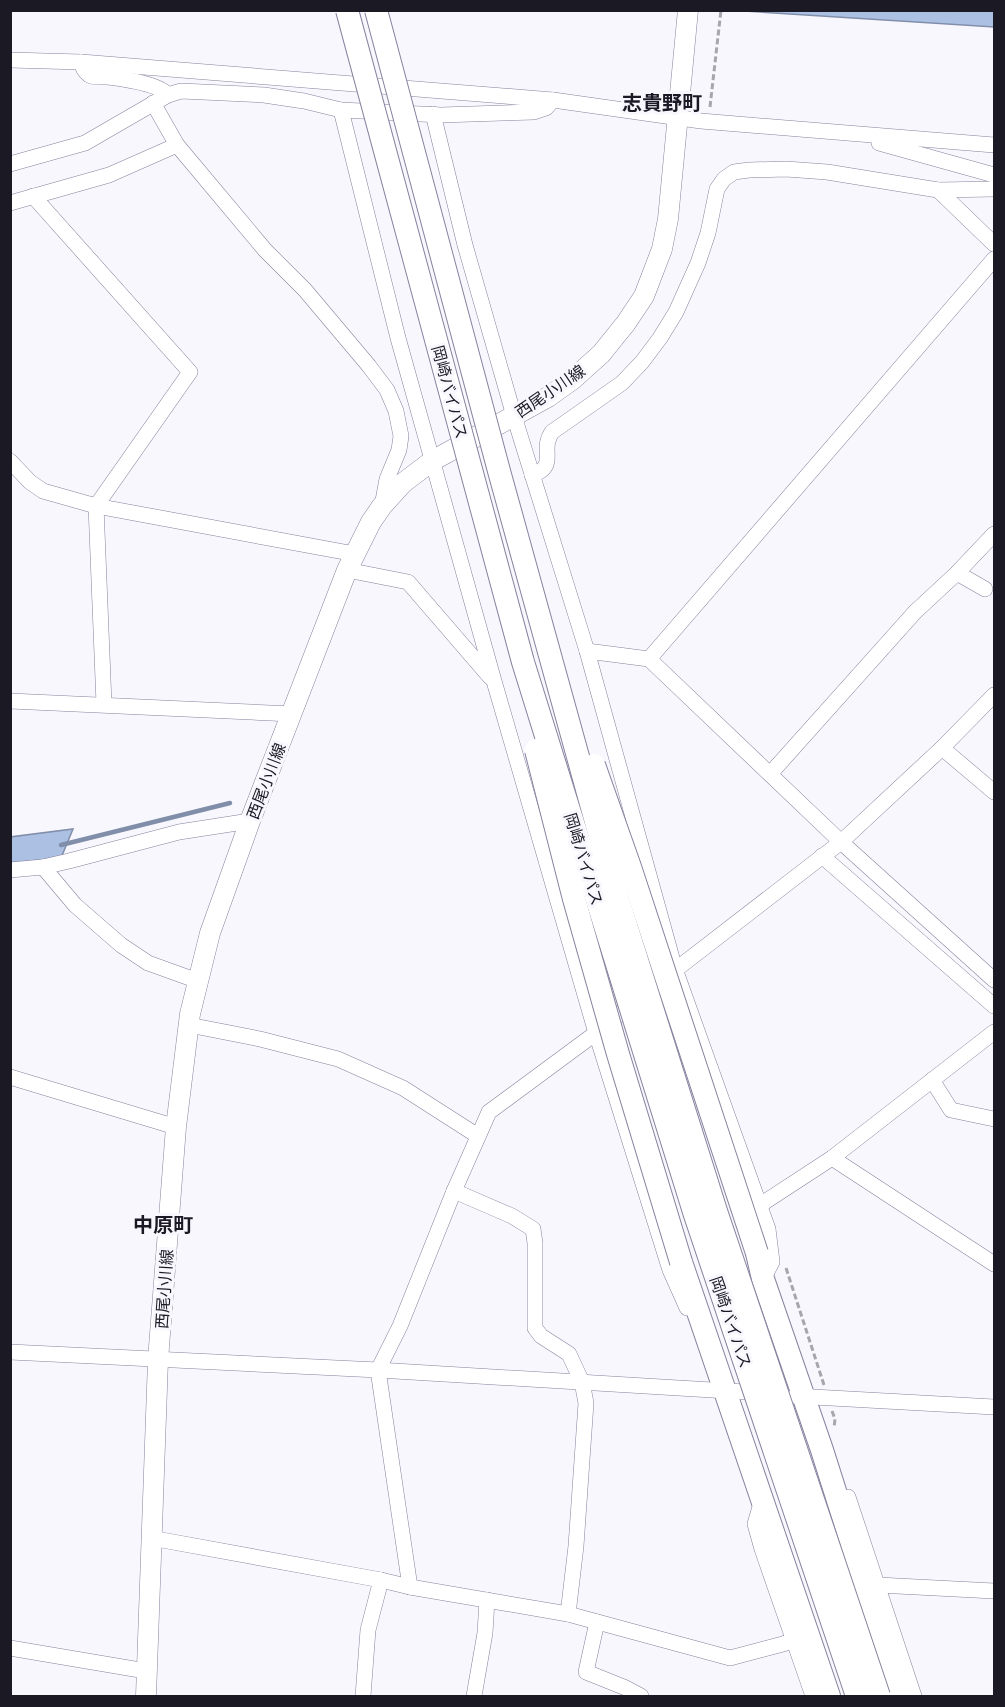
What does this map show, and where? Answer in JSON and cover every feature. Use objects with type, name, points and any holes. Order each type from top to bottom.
[{"type":"highway","name":"岡崎バイパス","points":[[347,10],[523,662],[695,1215],[857,1696]]},
{"type":"highway","name":"岡崎バイパス","points":[[376,10],[564,710],[614,887],[716,1211],[879,1696]]},
{"type":"highway","points":[[523,662],[517,679],[574,899],[618,1054],[681,1262],[829,1696]]},
{"type":"highway","points":[[564,710],[580,725],[630,867],[757,1253],[763,1279],[804,1396],[828,1441],[837,1496],[900,1696]]},
{"type":"main road","name":"西尾小川線","points":[[146,1696],[158,1360],[176,1127],[189,1025],[210,933],[250,821],[351,562],[382,506],[403,483],[432,461],[548,397],[589,366],[615,338],[644,296],[662,249],[668,219],[688,10]]},
{"type":"street","points":[[10,60],[81,62],[553,100],[677,112],[701,121],[994,145]]},
{"type":"street","points":[[81,62],[84,71],[91,77],[108,77],[155,86],[168,95]]},
{"type":"street","points":[[10,164],[85,143],[168,95],[181,91],[264,95],[341,110],[433,114],[534,112],[546,108],[553,100]]},
{"type":"street","points":[[153,104],[177,145],[265,250],[305,290],[387,390],[396,411],[401,436],[399,450],[387,479],[382,506]]},
{"type":"street","points":[[341,110],[398,338],[596,1033],[670,1270],[690,1315],[706,1335]]},
{"type":"street","points":[[433,114],[465,245],[514,416],[587,651],[675,969],[768,1229],[772,1262],[763,1279]]},
{"type":"street","points":[[844,133],[994,175]]},
{"type":"street","points":[[10,204],[109,175],[177,145]]},
{"type":"street","points":[[532,475],[543,471],[546,467],[547,441],[552,432],[622,382],[642,362],[660,338],[676,312],[698,263],[708,233],[717,189],[724,179],[734,172],[786,169],[826,172],[938,190],[994,189]]},
{"type":"street","points":[[938,190],[994,244]]},
{"type":"street","points":[[33,196],[190,372],[96,506],[104,704]]},
{"type":"street","points":[[649,659],[994,258]]},
{"type":"street","points":[[10,461],[30,482],[44,491],[96,506],[351,562],[408,582],[494,681]]},
{"type":"street","points":[[770,774],[915,612],[994,534]]},
{"type":"street","points":[[957,573],[985,589]]},
{"type":"street","points":[[587,651],[649,659],[841,842],[994,980]]},
{"type":"street","points":[[410,1587],[378,1370],[400,1326],[454,1191],[489,1112],[596,1033],[675,969],[841,842],[942,748],[994,695]]},
{"type":"street","points":[[10,701],[292,714]]},
{"type":"street","points":[[942,748],[994,792]]},
{"type":"street","points":[[10,870],[44,867],[179,832],[250,821]]},
{"type":"street","points":[[822,856],[994,1006]]},
{"type":"street","points":[[44,867],[75,905],[121,945],[148,963],[198,981]]},
{"type":"street","points":[[189,1025],[260,1039],[338,1059],[403,1088],[478,1136]]},
{"type":"street","points":[[760,1205],[832,1158],[994,1032]]},
{"type":"street","points":[[10,1077],[176,1127]]},
{"type":"street","points":[[932,1080],[951,1110],[994,1119]]},
{"type":"street","points":[[832,1158],[994,1264]]},
{"type":"street","points":[[454,1191],[512,1216],[533,1229],[535,1243],[534,1328],[541,1336],[569,1354],[582,1382],[586,1403],[576,1546],[568,1614]]},
{"type":"street","points":[[10,1353],[378,1370],[994,1407]]},
{"type":"street","points":[[828,1441],[914,1696]]},
{"type":"street","points":[[765,1509],[755,1524],[813,1696]]},
{"type":"street","points":[[151,1538],[568,1614],[730,1658],[793,1640]]},
{"type":"street","points":[[363,1696],[368,1630],[381,1580]]},
{"type":"street","points":[[878,1585],[994,1591]]},
{"type":"street","points":[[474,1696],[485,1633],[487,1600]]},
{"type":"street","points":[[597,1622],[586,1672],[641,1696]]},
{"type":"street","points":[[10,1648],[146,1671]]},
{"type":"path","points":[[710,112],[721,10]]},
{"type":"path","points":[[785,1265],[835,1419],[828,1441]]},
{"type":"water","points":[[744,11],[994,11],[994,27]]},
{"type":"water","points":[[73,829],[61,858],[11,863],[10,837]]},
{"type":"waterway","points":[[61,845],[230,803]]},
{"type":"district","name":"志貴野町","points":[[662,103]]},
{"type":"district","name":"中原町","points":[[163,1225]]}]
